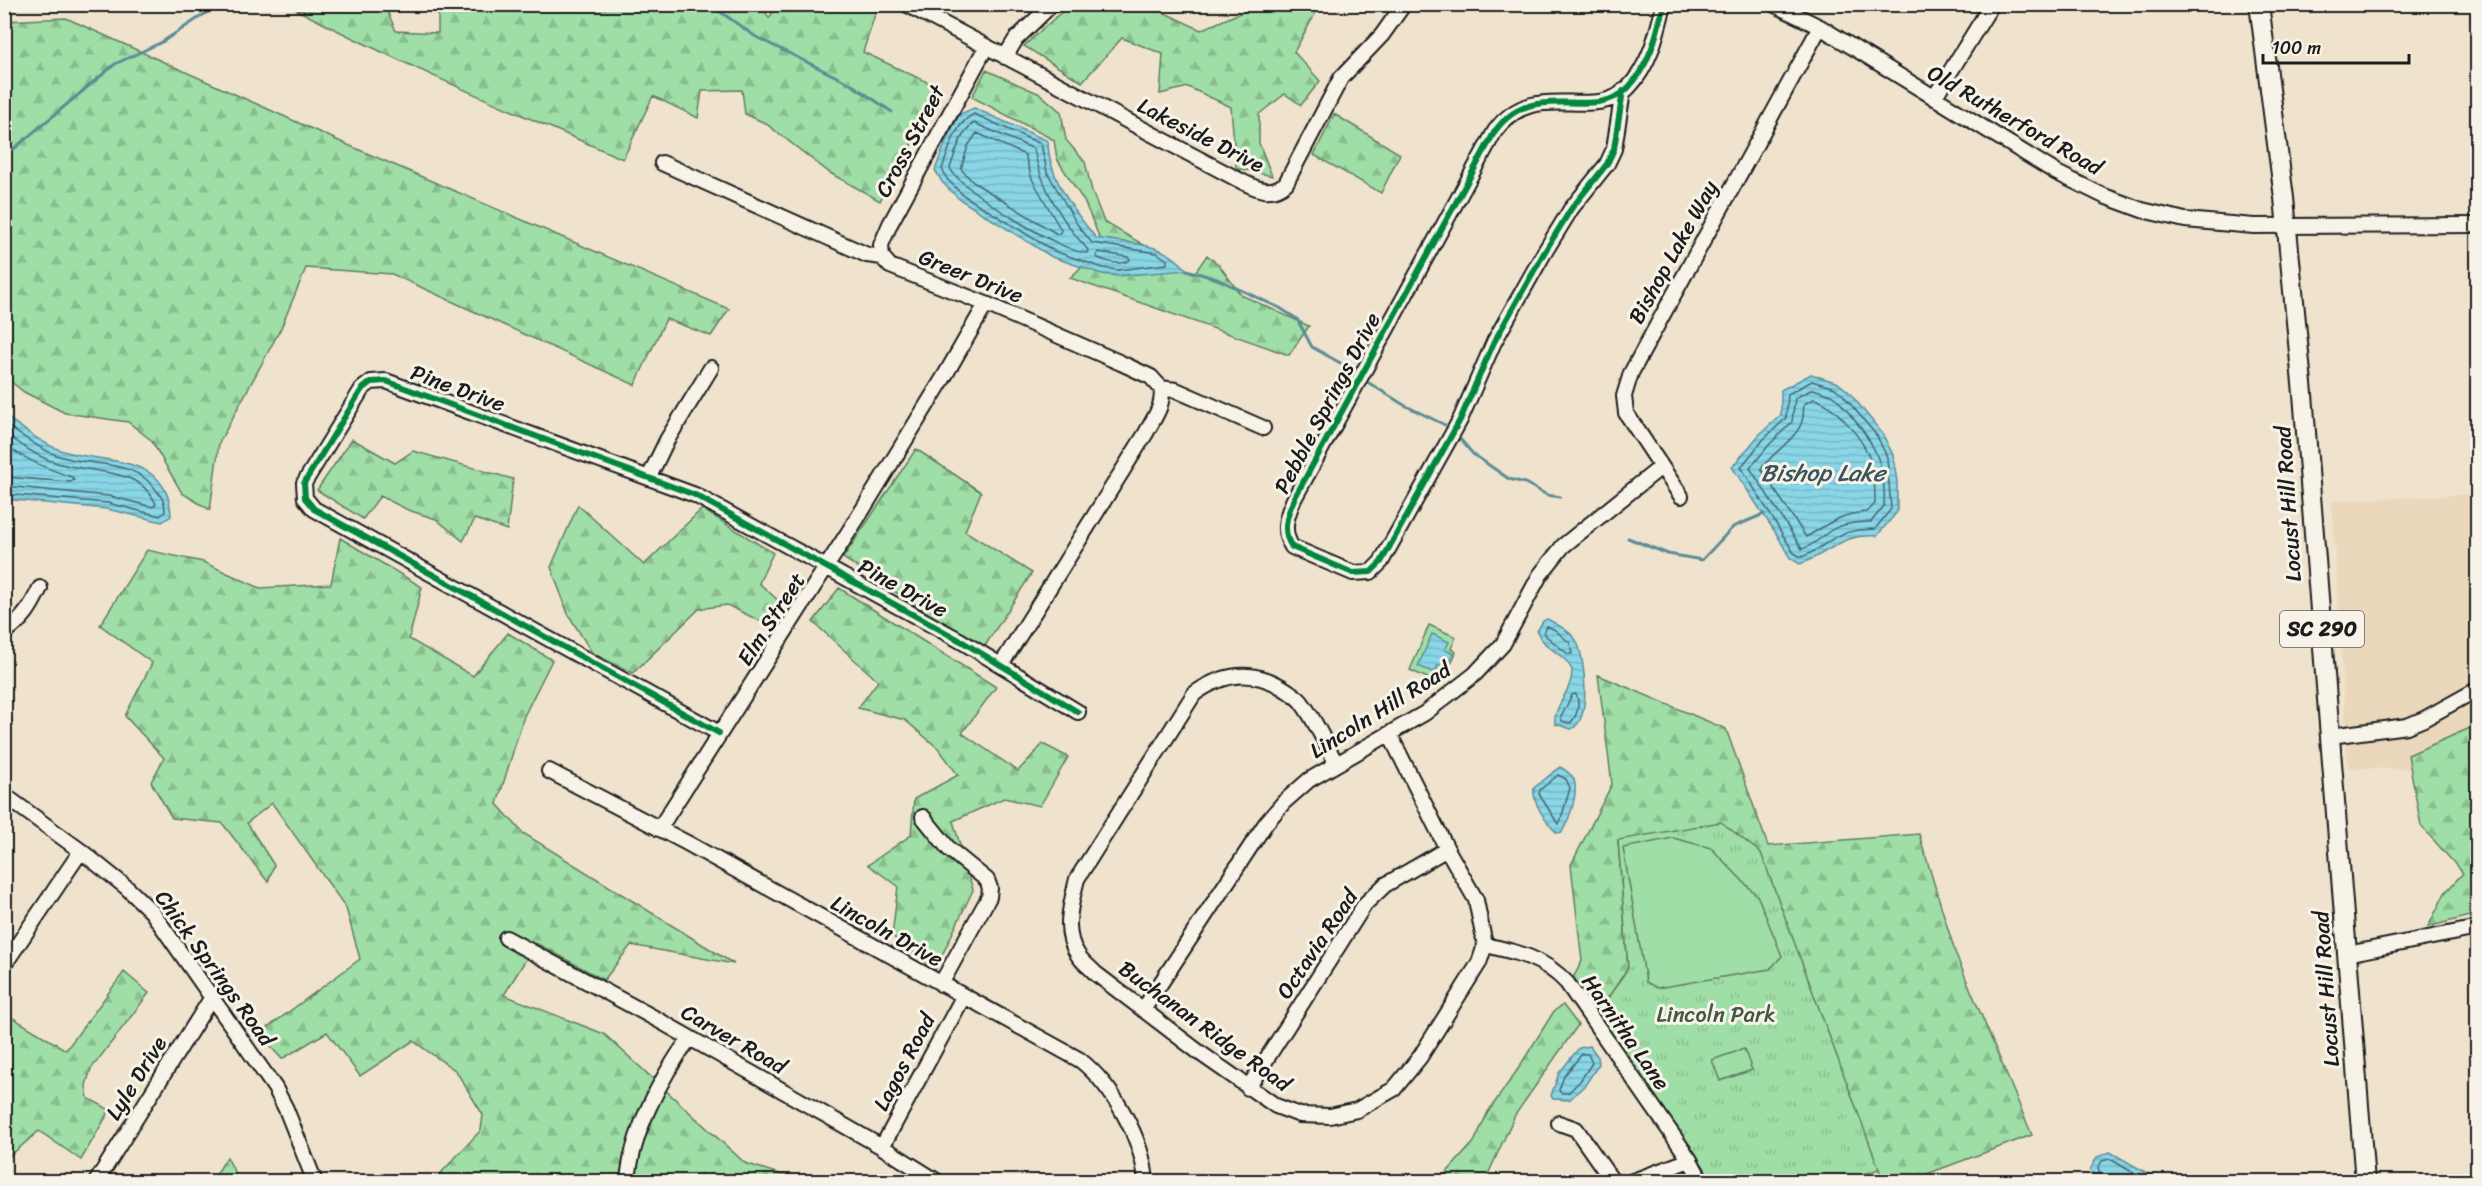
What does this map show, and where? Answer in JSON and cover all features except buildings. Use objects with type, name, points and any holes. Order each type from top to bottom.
[{"type":"main road","name":"Locust Hill Road","points":[[2259,4],[2287,226],[2304,406],[2365,1182]]},
{"type":"street","name":"Lakeside Drive","points":[[906,4],[1239,180],[1262,190],[1272,191],[1281,187],[1289,178],[1341,78],[1383,35],[1404,4]]},
{"type":"street","points":[[1005,57],[1016,39],[1052,4]]},
{"type":"street","name":"Pebble Springs Drive","points":[[1623,91],[1614,149],[1607,164],[1571,209],[1544,253],[1494,342],[1460,420],[1381,562],[1371,572],[1353,573],[1292,547],[1286,531],[1288,513],[1294,499],[1495,131],[1508,115],[1524,106],[1548,102],[1602,101],[1623,91],[1635,79],[1650,52],[1664,4]]},
{"type":"street","name":"Old Rutherford Road","points":[[1773,4],[1820,27],[2057,173],[2104,196],[2142,210],[2214,224],[2478,225]]},
{"type":"street","points":[[1934,98],[1992,4]]},
{"type":"street","name":"Bishop Lake Way","points":[[1681,496],[1626,413],[1624,396],[1630,373],[1820,27]]},
{"type":"street","name":"Cross Street","points":[[882,257],[881,245],[890,224],[986,47]]},
{"type":"street","name":"Greer Drive","points":[[662,163],[867,255],[882,257],[890,266],[986,304],[1121,363],[1151,377],[1161,388],[1176,390],[1263,428]]},
{"type":"street","name":"Elm Street","points":[[658,829],[826,566],[944,377],[986,304]]},
{"type":"street","points":[[649,477],[667,440],[711,368]]},
{"type":"street","name":"Pine Drive","points":[[719,733],[314,508],[305,498],[303,489],[310,473],[362,389],[370,382],[381,380],[649,477],[714,504],[1001,665],[1078,712]]},
{"type":"street","points":[[1001,665],[1146,433],[1161,405],[1163,397],[1161,388]]},
{"type":"street","name":"Lincoln Hill Road","points":[[1143,1010],[1266,823],[1284,802],[1309,780],[1390,735],[1452,694],[1475,674],[1503,644],[1540,575],[1563,546],[1661,466]]},
{"type":"street","points":[[4,632],[16,625],[30,610],[40,588]]},
{"type":"street","name":"Buchanan Ridge Road","points":[[1336,764],[1301,701],[1281,687],[1257,675],[1234,676],[1210,683],[1194,694],[1077,879],[1068,932],[1078,956],[1095,973],[1143,1010],[1276,1106],[1300,1115],[1330,1116],[1357,1110],[1394,1089],[1420,1057],[1479,963],[1485,945]]},
{"type":"street","points":[[2330,736],[2407,726],[2478,689]]},
{"type":"street","points":[[1390,735],[1447,849],[1476,900],[1485,945]]},
{"type":"street","name":"Lincoln Drive","points":[[549,771],[1070,1054],[1099,1078],[1118,1106],[1143,1159],[1146,1182]]},
{"type":"street","name":"Chick Springs Road","points":[[4,795],[81,851],[126,887],[152,912],[275,1088],[286,1109],[315,1182]]},
{"type":"street","points":[[923,817],[949,849],[987,880],[990,888],[989,897],[941,984]]},
{"type":"street","name":"Octavia Road","points":[[1248,1088],[1365,904],[1385,885],[1447,849]]},
{"type":"street","points":[[4,965],[81,851]]},
{"type":"street","points":[[2347,954],[2478,928]]},
{"type":"street","name":"Carver Road","points":[[506,938],[882,1147],[938,1182]]},
{"type":"street","name":"Harnitha Lane","points":[[1485,945],[1525,954],[1557,972],[1567,983],[1690,1160],[1702,1182]]},
{"type":"street","name":"Lyle Drive","points":[[96,1182],[212,997]]},
{"type":"street","name":"Lagos Road","points":[[882,1147],[963,997]]},
{"type":"street","points":[[628,1182],[630,1160],[644,1120],[667,1074],[689,1039]]},
{"type":"street","points":[[1559,1123],[1576,1129],[1612,1182]]},
{"type":"street","points":[[1630,1182],[1690,1160]]},
{"type":"shaded area","points":[[2477,494],[2477,771],[2348,768],[2332,501]]},
{"type":"green space","points":[[438,5],[761,5],[769,18],[778,5],[878,5],[863,52],[942,89],[880,201],[830,173],[765,123],[745,114],[742,90],[702,91],[698,118],[653,96],[623,159],[418,69],[297,10],[385,6],[396,31],[438,33]]},
{"type":"green space","points":[[1069,5],[1148,5],[1201,30],[1242,12],[1249,5],[1320,5],[1294,52],[1320,81],[1301,105],[1285,94],[1259,114],[1259,143],[1272,176],[1236,168],[1231,107],[1188,87],[1160,94],[1163,54],[1122,38],[1082,82],[1024,46]]},
{"type":"green space","points":[[66,18],[341,142],[729,309],[711,336],[666,319],[635,385],[392,274],[306,268],[281,328],[219,443],[210,510],[182,493],[151,440],[128,422],[65,413],[24,392],[5,377],[5,21]]},
{"type":"green space","points":[[986,70],[1040,94],[1061,112],[1066,140],[1085,162],[1092,191],[1104,222],[1194,274],[1207,255],[1219,265],[1241,295],[1309,326],[1289,355],[1070,278],[1103,246],[1085,203],[1057,159],[1054,140],[972,97]]},
{"type":"green space","points":[[1334,114],[1400,154],[1381,193],[1314,155]]},
{"type":"green space","points":[[352,439],[395,463],[413,451],[513,479],[507,530],[475,519],[463,541],[436,519],[408,510],[380,496],[363,519],[317,490]]},
{"type":"green space","points":[[916,449],[981,492],[965,531],[1032,573],[983,649],[843,558]]},
{"type":"green space","points":[[578,505],[644,565],[702,509],[773,553],[759,583],[780,602],[762,622],[727,605],[699,609],[633,673],[592,653],[568,614],[551,567]]},
{"type":"green space","points":[[340,538],[422,587],[409,639],[473,676],[508,633],[552,660],[524,716],[497,804],[523,833],[734,964],[631,945],[604,980],[536,943],[504,995],[604,1034],[745,1163],[801,1181],[438,1181],[439,1175],[481,1130],[483,1115],[456,1071],[413,1041],[360,1076],[327,1032],[282,1059],[259,1034],[360,959],[346,908],[272,803],[247,823],[274,865],[268,882],[222,823],[172,818],[151,782],[164,758],[125,716],[152,663],[100,625],[147,550],[203,562],[260,588],[331,584]]},
{"type":"green space","points":[[839,588],[996,687],[962,733],[1018,771],[1043,744],[1068,757],[1040,806],[1004,798],[953,821],[973,890],[935,970],[892,936],[898,886],[868,865],[911,835],[914,799],[958,775],[939,749],[905,720],[858,708],[878,681],[813,622]]},
{"type":"green space","points":[[1429,625],[1456,637],[1451,649],[1456,652],[1448,671],[1442,669],[1436,682],[1410,670]]},
{"type":"green space","points":[[1598,675],[1726,729],[1768,846],[1919,834],[1956,955],[2032,1135],[1908,1181],[1883,1181],[1879,1169],[1618,841],[1628,968],[1599,1012],[1573,978],[1582,961],[1571,865],[1612,784]]},
{"type":"green space","points":[[2477,725],[2477,914],[2428,927],[2445,893],[2463,873],[2421,826],[2408,755]]},
{"type":"green space","name":"Lincoln Park","points":[[1721,822],[1761,853],[1879,1169],[1845,1181],[1710,1181],[1704,1167],[1596,1016],[1628,968],[1618,840]]},
{"type":"green space","points":[[1673,838],[1711,848],[1758,897],[1782,956],[1770,969],[1657,988],[1646,982],[1623,848]]},
{"type":"green space","points":[[124,972],[149,993],[91,1069],[86,1085],[88,1098],[110,1110],[81,1160],[39,1131],[5,1160],[5,1013],[66,1050]]},
{"type":"green space","points":[[1563,1005],[1578,1025],[1515,1115],[1485,1181],[1439,1181],[1474,1142],[1488,1112],[1554,1011]]},
{"type":"green space","points":[[1744,1049],[1752,1070],[1720,1081],[1712,1060]]},
{"type":"green space","points":[[227,1157],[239,1181],[212,1181]]},
{"type":"water","points":[[974,108],[1048,141],[1052,168],[1057,180],[1079,217],[1096,238],[1146,245],[1168,254],[1187,270],[1118,276],[1102,274],[1052,257],[959,199],[942,182],[935,170],[948,136],[960,114]]},
{"type":"water","name":"Bishop Lake","points":[[1811,374],[1838,383],[1848,391],[1882,433],[1893,455],[1897,482],[1897,512],[1877,536],[1864,536],[1844,541],[1800,564],[1790,558],[1732,467],[1759,435],[1781,415],[1781,390]]},
{"type":"water","points":[[5,416],[52,447],[77,455],[131,465],[146,471],[159,481],[167,495],[171,516],[162,522],[107,509],[5,499]]},
{"type":"water","points":[[1547,619],[1572,635],[1580,650],[1584,675],[1584,702],[1578,724],[1571,729],[1555,724],[1555,718],[1569,685],[1572,670],[1564,659],[1544,642],[1537,631]]},
{"type":"water","points":[[1432,634],[1449,642],[1445,650],[1453,653],[1447,669],[1438,665],[1435,673],[1418,666]]},
{"type":"water","points":[[1560,767],[1572,776],[1575,796],[1568,820],[1562,832],[1557,833],[1541,812],[1535,800],[1534,788]]},
{"type":"water","points":[[1590,1046],[1598,1057],[1599,1064],[1585,1085],[1569,1100],[1553,1099],[1551,1096],[1559,1073],[1579,1048]]},
{"type":"water","points":[[2110,1152],[2161,1181],[2098,1181],[2090,1170],[2097,1157]]},
{"type":"waterway","points":[[4,157],[115,64],[162,42],[220,4]]},
{"type":"waterway","points":[[704,4],[722,13],[756,37],[849,83],[892,112]]},
{"type":"waterway","points":[[1187,270],[1217,279],[1280,308],[1297,319],[1312,347],[1351,369]]},
{"type":"waterway","points":[[1369,383],[1404,405],[1445,425]]},
{"type":"waterway","points":[[1460,439],[1473,454],[1509,479],[1525,483],[1547,495],[1560,497]]},
{"type":"waterway","points":[[1628,538],[1668,554],[1702,560],[1733,527],[1764,514]]},
{"type":"cycle path","points":[[1623,91],[1614,149],[1607,164],[1571,209],[1544,253],[1494,342],[1460,420],[1381,562],[1371,572],[1353,573],[1292,547],[1286,529],[1287,517],[1294,499],[1495,131],[1511,115],[1528,106],[1545,103],[1598,102],[1614,98],[1628,88],[1647,59],[1664,4]]},
{"type":"cycle path","points":[[719,733],[314,509],[305,498],[304,483],[362,389],[371,382],[386,381],[695,495],[961,641],[1078,712]]}]
